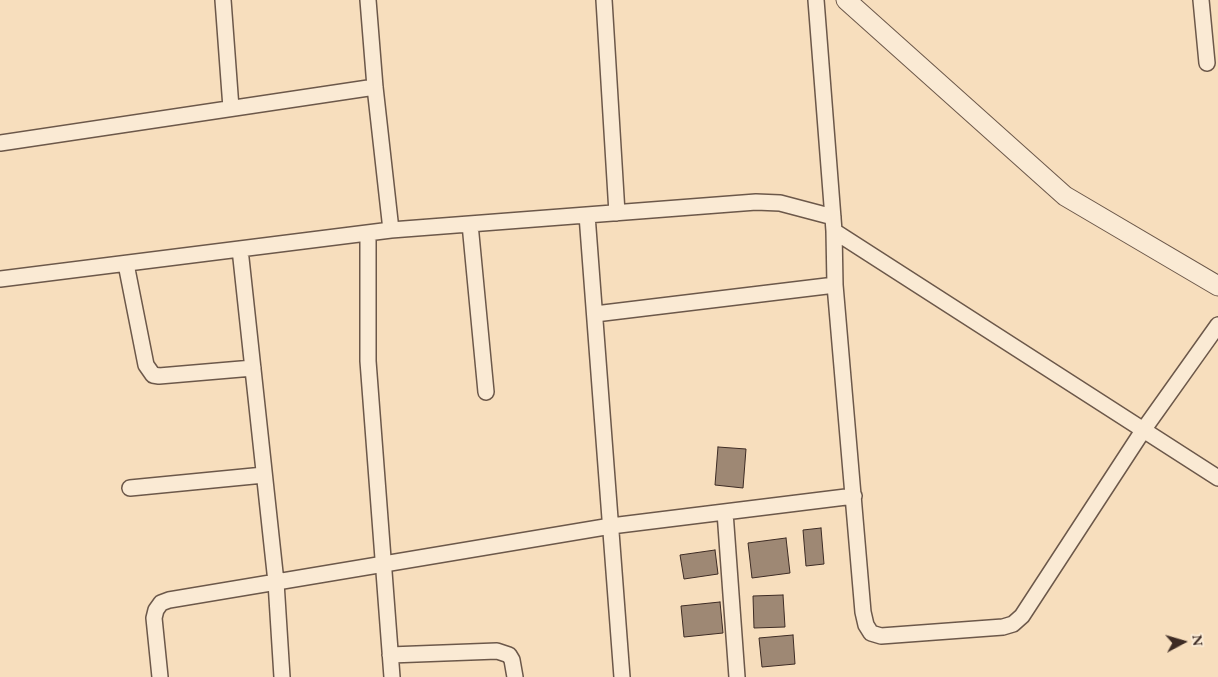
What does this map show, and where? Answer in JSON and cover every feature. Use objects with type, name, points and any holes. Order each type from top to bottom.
[{"type":"street","points":[[223,0],[231,108]]},
{"type":"street","points":[[368,0],[374,87],[392,230]]},
{"type":"street","points":[[604,0],[617,213]]},
{"type":"street","points":[[816,0],[834,224],[835,285],[863,612],[866,625],[871,633],[882,636],[1003,627],[1014,624],[1022,616],[1144,429],[1218,325]]},
{"type":"street","points":[[846,0],[1065,196],[1218,286]]},
{"type":"street","points":[[1201,0],[1207,63]]},
{"type":"street","points":[[0,142],[374,87]]},
{"type":"street","points":[[0,279],[392,230],[769,202],[780,203],[834,224],[1218,478]]},
{"type":"street","points":[[587,215],[622,677]]},
{"type":"street","points":[[470,224],[486,392]]},
{"type":"street","points":[[368,233],[368,361],[392,677]]},
{"type":"street","points":[[240,249],[276,582],[282,677]]},
{"type":"street","points":[[126,264],[146,365],[153,375],[253,368]]},
{"type":"street","points":[[595,314],[835,285]]},
{"type":"street","points":[[130,488],[264,475]]},
{"type":"street","points":[[160,677],[154,618],[156,610],[161,603],[168,600],[611,526],[854,496]]},
{"type":"street","points":[[725,512],[736,677]]},
{"type":"street","points":[[390,655],[498,651],[509,656],[512,660],[515,677]]},
{"type":"building","points":[[718,447],[746,449],[743,488],[715,485]]},
{"type":"building","points":[[821,528],[824,564],[806,566],[803,530]]},
{"type":"building","points":[[786,538],[790,573],[752,578],[748,543]]},
{"type":"building","points":[[715,550],[718,574],[684,579],[680,555]]},
{"type":"building","points":[[783,595],[785,627],[754,628],[753,596]]},
{"type":"building","points":[[720,602],[723,633],[684,637],[681,606]]},
{"type":"building","points":[[793,635],[795,664],[762,667],[759,638]]}]
